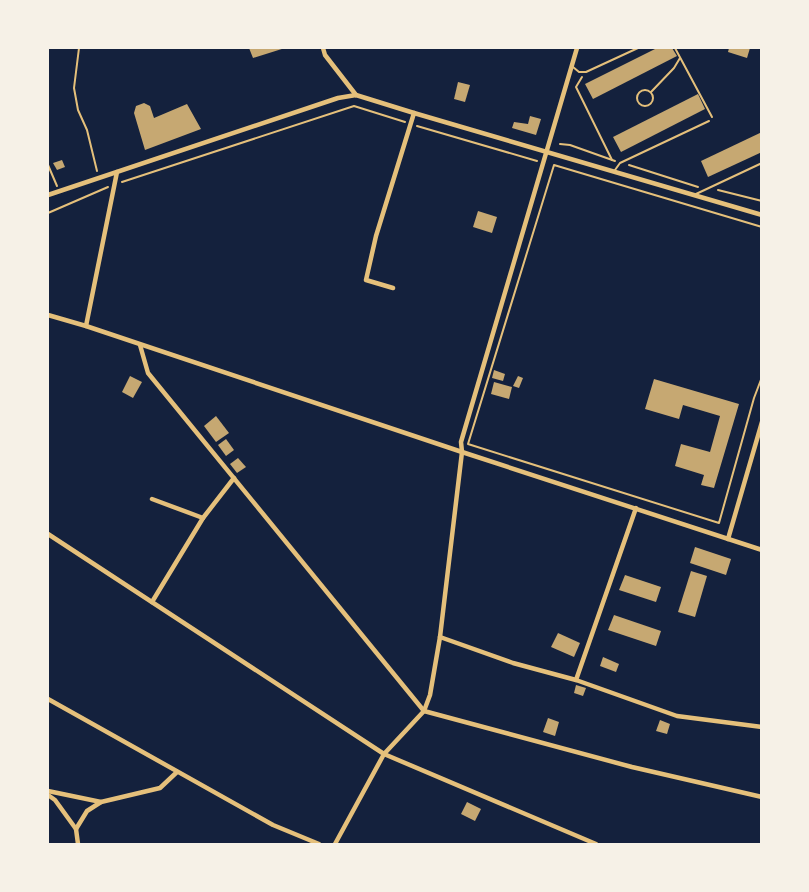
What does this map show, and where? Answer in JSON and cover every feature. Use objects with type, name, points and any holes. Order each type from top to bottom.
[{"type":"street","points":[[323,48],[325,55],[356,95]]},
{"type":"street","points":[[335,844],[384,754],[424,711],[430,695],[440,637],[462,452],[461,442],[577,48]]},
{"type":"street","points":[[48,195],[338,98],[356,95],[762,215]]},
{"type":"street","points":[[393,288],[366,280],[376,236],[414,113]]},
{"type":"street","points":[[86,326],[117,172]]},
{"type":"street","points":[[48,315],[762,550]]},
{"type":"street","points":[[140,345],[148,373],[424,711],[632,767],[762,798]]},
{"type":"street","points":[[728,539],[762,422]]},
{"type":"street","points":[[152,602],[204,518],[234,478]]},
{"type":"street","points":[[152,499],[204,518]]},
{"type":"street","points":[[576,680],[636,508]]},
{"type":"street","points":[[48,534],[384,754],[596,844]]},
{"type":"street","points":[[440,637],[513,663],[576,680],[677,716],[762,727]]},
{"type":"street","points":[[48,699],[273,825],[319,844]]},
{"type":"street","points":[[76,829],[86,811],[100,802],[160,788],[177,772]]},
{"type":"street","points":[[48,791],[100,802]]},
{"type":"street","points":[[48,796],[55,800],[76,829],[78,844]]},
{"type":"lane","points":[[571,66],[579,72],[586,72],[638,48]]},
{"type":"lane","points":[[614,171],[620,162],[709,121]]},
{"type":"lane","points":[[693,195],[762,163]]},
{"type":"path","points":[[79,48],[74,88],[78,110],[87,130],[94,154],[98,177]]},
{"type":"path","points":[[675,48],[712,117],[709,121]]},
{"type":"path","points":[[651,92],[674,68],[680,58]]},
{"type":"path","points":[[586,72],[576,87],[612,160]]},
{"type":"path","points":[[644,90],[651,92],[654,100],[649,106],[642,105],[637,100],[638,95],[644,90]]},
{"type":"path","points":[[48,213],[114,184],[354,106],[762,227]]},
{"type":"path","points":[[560,144],[570,145],[706,189],[722,190],[762,201]]},
{"type":"path","points":[[48,165],[59,191]]},
{"type":"path","points":[[554,166],[468,444],[719,523],[754,398],[762,377]]},
{"type":"building","points":[[249,48],[285,48],[253,58]]},
{"type":"building","points":[[657,48],[672,48],[677,56],[593,99],[585,84]]},
{"type":"building","points":[[729,48],[750,48],[747,58],[728,52]]},
{"type":"building","points":[[458,82],[470,85],[465,102],[454,99]]},
{"type":"building","points":[[698,94],[705,109],[621,152],[613,137]]},
{"type":"building","points":[[144,103],[150,106],[154,118],[187,104],[201,129],[145,150],[134,113],[136,106]]},
{"type":"building","points":[[530,116],[541,119],[536,135],[512,128],[514,122],[528,124]]},
{"type":"building","points":[[762,132],[762,152],[708,177],[701,161]]},
{"type":"building","points":[[62,160],[65,167],[57,170],[53,163]]},
{"type":"building","points":[[478,211],[497,217],[492,233],[473,227]]},
{"type":"building","points":[[494,370],[505,374],[503,381],[492,378]]},
{"type":"building","points":[[130,376],[142,382],[133,398],[122,392]]},
{"type":"building","points":[[518,376],[523,378],[519,388],[513,386]]},
{"type":"building","points":[[654,379],[739,404],[714,488],[701,485],[704,475],[675,466],[681,444],[710,452],[720,416],[683,405],[679,419],[645,409]]},
{"type":"building","points":[[494,382],[512,387],[509,399],[491,394]]},
{"type":"building","points":[[216,416],[229,433],[216,442],[204,426]]},
{"type":"building","points":[[226,439],[234,450],[226,456],[218,445]]},
{"type":"building","points":[[238,458],[246,467],[237,473],[230,464]]},
{"type":"building","points":[[695,547],[731,559],[726,575],[690,563]]},
{"type":"building","points":[[691,571],[707,576],[695,617],[678,612]]},
{"type":"building","points":[[625,575],[661,587],[656,602],[619,590]]},
{"type":"building","points":[[614,615],[661,631],[656,646],[608,630]]},
{"type":"building","points":[[558,633],[580,643],[574,657],[551,647]]},
{"type":"building","points":[[603,657],[619,664],[616,672],[600,666]]},
{"type":"building","points":[[576,685],[586,688],[583,696],[574,693]]},
{"type":"building","points":[[548,718],[559,722],[555,736],[543,732]]},
{"type":"building","points":[[660,720],[670,724],[667,734],[656,731]]},
{"type":"building","points":[[467,802],[481,809],[475,821],[461,814]]}]
